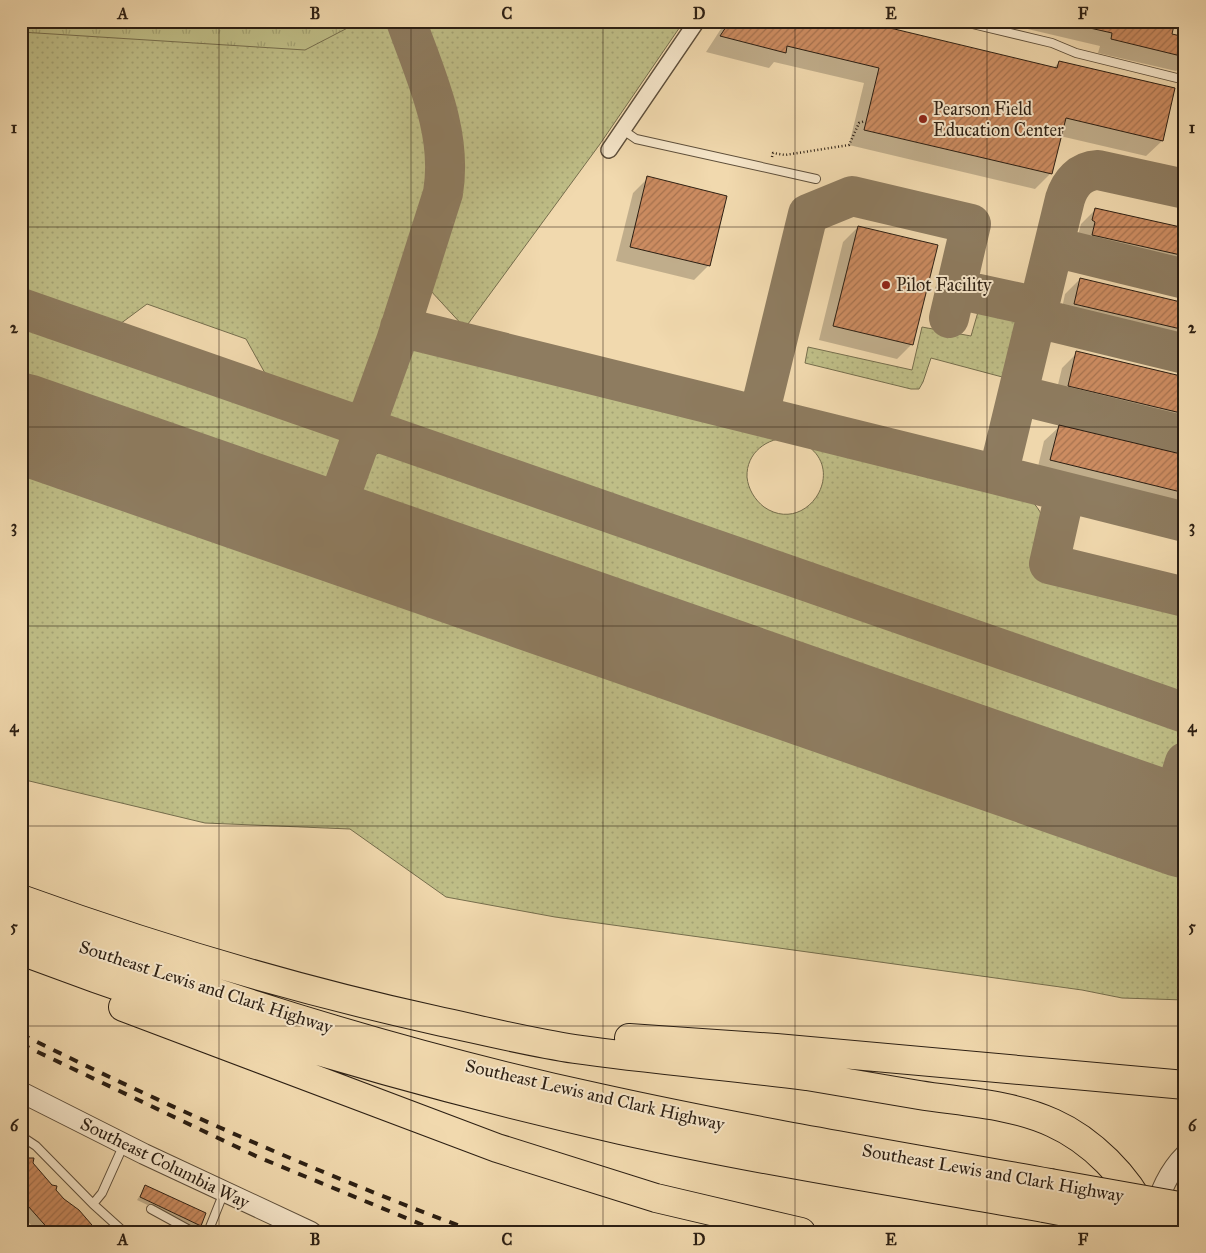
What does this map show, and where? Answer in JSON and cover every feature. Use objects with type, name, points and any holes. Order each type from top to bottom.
[{"type":"highway","points":[[21,899],[94,926],[229,968],[343,999],[414,1015],[576,1049],[807,1076],[1019,1111],[1054,1123],[1084,1142],[1111,1167],[1136,1195],[1152,1230],[1185,1214]]},
{"type":"highway","name":"Southeast Lewis and Clark Highway","points":[[21,923],[261,1007],[494,1073],[1047,1196],[1152,1230]]},
{"type":"highway","name":"Southeast Lewis and Clark Highway","points":[[21,950],[96,979],[246,1031],[361,1065],[530,1109],[719,1150],[1047,1196],[1185,1207]]},
{"type":"highway","points":[[21,961],[91,994],[189,1033],[497,1148],[656,1198],[800,1232]]},
{"type":"highway","points":[[414,1015],[531,1031],[785,1049],[1185,1084]]},
{"type":"street","points":[[609,150],[697,21]]},
{"type":"street","name":"Southeast Columbia Way","points":[[21,1092],[124,1144],[311,1232]]},
{"type":"street","points":[[1152,1230],[1162,1187],[1174,1166],[1185,1155]]},
{"type":"lane","points":[[960,21],[1052,43],[1076,53],[1185,80]]},
{"type":"lane","points":[[623,130],[636,139],[816,179]]},
{"type":"lane","points":[[21,1136],[36,1146],[93,1204],[124,1232]]},
{"type":"lane","points":[[93,1204],[102,1193],[124,1144]]},
{"type":"lane","points":[[208,1232],[224,1192]]},
{"type":"lane","points":[[151,1209],[193,1232]]},
{"type":"path","points":[[770,169],[773,153],[785,155],[849,145],[859,123],[865,121]]},
{"type":"path","points":[[21,1226],[26,1232]]},
{"type":"green space","points":[[21,21],[684,21],[600,144],[465,328],[406,264],[354,410],[349,411],[271,384],[246,339],[147,304],[120,324],[109,327],[21,298]]},
{"type":"green space","points":[[21,21],[361,21],[305,50],[21,32]]},
{"type":"green space","points":[[984,306],[1001,307],[1011,311],[1019,325],[1006,378],[931,358],[919,389],[911,389],[805,363],[808,347],[912,370],[922,327],[971,336],[978,312]]},
{"type":"green space","points":[[21,319],[329,427],[338,437],[343,448],[343,460],[339,473],[315,489],[294,496],[21,401]]},
{"type":"green space","points":[[410,341],[423,341],[1023,495],[1040,512],[1043,521],[1044,530],[1034,573],[1185,609],[1185,702],[392,426],[384,417],[385,399],[395,367]],"holes":[[[782,438],[790,438],[810,448],[821,461],[823,477],[819,492],[810,504],[797,512],[781,514],[764,507],[752,494],[747,477],[750,461],[754,454],[766,444]]]},
{"type":"green space","points":[[21,444],[1185,850],[1185,1000],[1122,998],[1082,990],[555,917],[446,897],[350,829],[205,823],[21,779]]},
{"type":"green space","points":[[397,451],[1150,712],[1181,728],[1174,765],[1157,797],[372,523],[361,499],[359,487],[363,465],[371,457],[382,452]]},
{"type":"building","points":[[730,21],[861,21],[1057,68],[1059,61],[1175,88],[1163,141],[1066,118],[1052,174],[864,130],[879,68],[787,46],[786,53],[720,36]]},
{"type":"building","points":[[1081,21],[1175,21],[1172,34],[1185,37],[1185,57],[1111,39],[1112,33],[1081,26]]},
{"type":"building","points":[[647,176],[727,196],[710,266],[630,247]]},
{"type":"building","points":[[1095,208],[1185,228],[1185,256],[1092,235],[1095,222],[1092,220]]},
{"type":"building","name":"Pilot Facility","points":[[858,226],[938,245],[913,345],[833,326]]},
{"type":"building","points":[[1080,278],[1185,303],[1185,330],[1074,304]]},
{"type":"building","points":[[1076,351],[1185,377],[1185,414],[1068,386]]},
{"type":"building","points":[[1059,425],[1185,455],[1185,493],[1050,460]]},
{"type":"building","points":[[21,1149],[29,1158],[34,1158],[33,1163],[52,1185],[57,1186],[56,1190],[64,1199],[79,1210],[98,1232],[51,1232],[28,1206],[26,1207],[21,1201]]},
{"type":"building","points":[[145,1185],[206,1213],[201,1226],[140,1197]]},
{"type":"taxiway","points":[[328,530],[396,341],[443,193],[445,171],[441,127],[429,84],[406,21]]},
{"type":"taxiway","points":[[1185,189],[1098,170],[1081,175],[1073,183],[1065,199],[998,475],[1185,522]]},
{"type":"taxiway","points":[[759,415],[808,214],[852,196],[971,224],[949,318]]},
{"type":"taxiway","points":[[1054,247],[1185,279]]},
{"type":"taxiway","points":[[956,289],[1039,307]]},
{"type":"taxiway","points":[[21,308],[1185,713]]},
{"type":"taxiway","points":[[1037,318],[1185,354]]},
{"type":"taxiway","points":[[400,327],[998,475]]},
{"type":"taxiway","points":[[1018,395],[1185,436]]},
{"type":"taxiway","points":[[1065,493],[1049,564],[1185,597]]},
{"type":"taxiway","points":[[1147,814],[1156,813],[1169,804],[1174,797],[1185,762]]},
{"type":"runway","points":[[21,423],[1185,828]]},
{"type":"railway","points":[[21,1034],[133,1088],[246,1139],[360,1187],[476,1232]]},
{"type":"railway","points":[[21,1044],[258,1157],[440,1232]]},
{"type":"place","name":"Pearson Field Education Center","points":[[923,119]]},
{"type":"place","name":"Pilot Facility","points":[[886,285]]}]
